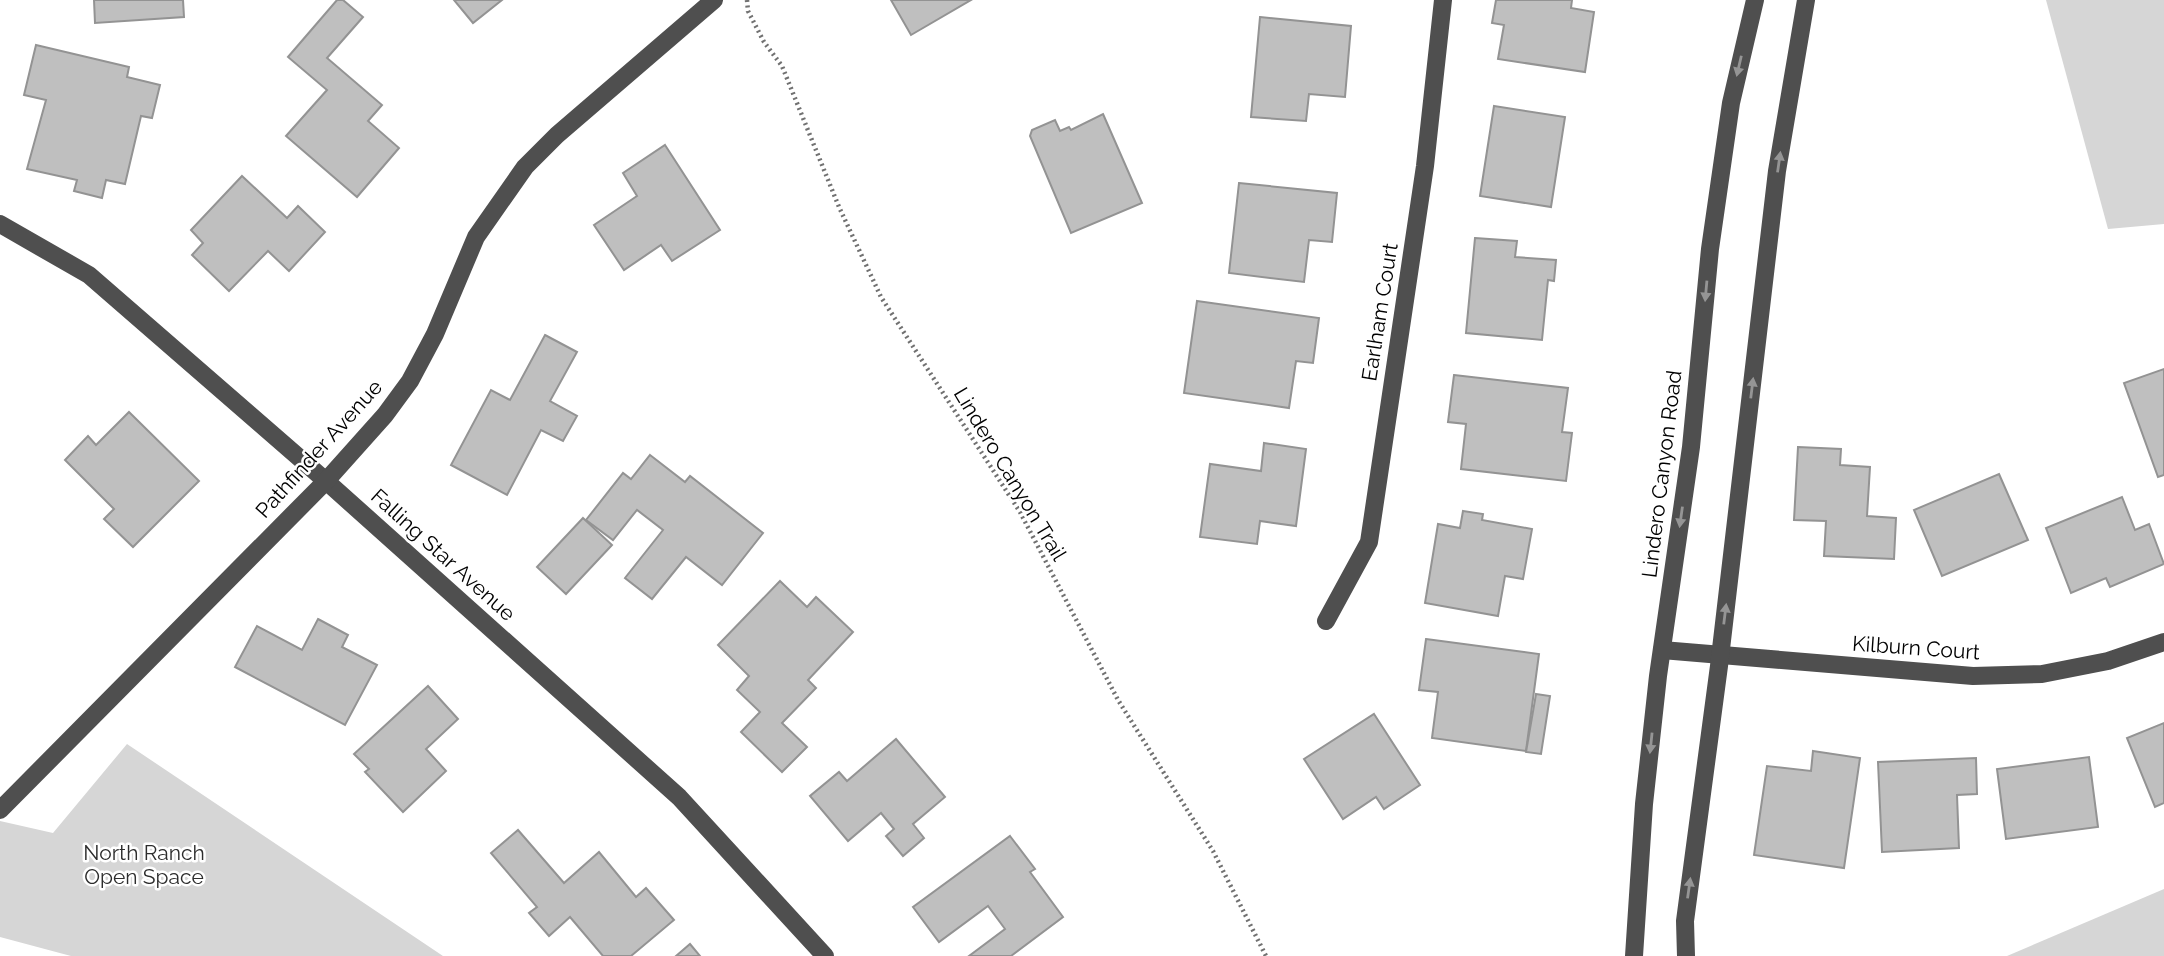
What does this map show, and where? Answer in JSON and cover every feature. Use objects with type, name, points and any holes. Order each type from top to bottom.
[{"type":"street","name":"Pathfinder Avenue","points":[[0,810],[326,481],[385,415],[410,381],[435,334],[476,237],[525,167],[557,135],[713,0]]},
{"type":"street","name":"Earlham Court","points":[[1326,621],[1369,542],[1425,166],[1443,0]]},
{"type":"street","name":"Lindero Canyon Road","points":[[1634,956],[1644,804],[1662,650],[1691,447],[1710,249],[1731,103],[1755,0]]},
{"type":"street","points":[[1686,956],[1685,921],[1720,656],[1777,172],[1806,0]]},
{"type":"street","name":"Falling Star Avenue","points":[[0,224],[89,275],[326,481],[679,797],[794,919],[825,956]]},
{"type":"street","name":"Kilburn Court","points":[[1662,650],[1973,676],[2042,674],[2108,662],[2164,642]]},
{"type":"path","name":"Lindero Canyon Trail","points":[[747,0],[748,11],[764,42],[782,66],[839,207],[881,297],[1020,512],[1118,700],[1213,851],[1266,956]]},
{"type":"green space","points":[[2046,0],[2164,0],[2164,224],[2108,229]]},
{"type":"green space","name":"North Ranch Open Space","points":[[127,744],[443,956],[71,956],[0,937],[0,821],[53,833]]},
{"type":"green space","points":[[2164,889],[2164,956],[2007,956]]},
{"type":"building","points":[[94,0],[183,0],[184,17],[95,23]]},
{"type":"building","points":[[337,0],[343,0],[363,17],[327,58],[382,105],[368,121],[399,148],[357,197],[286,136],[327,90],[288,57]]},
{"type":"building","points":[[454,0],[502,0],[473,23]]},
{"type":"building","points":[[891,0],[971,0],[911,35]]},
{"type":"building","points":[[1496,0],[1572,0],[1571,8],[1594,12],[1585,72],[1498,59],[1504,25],[1492,23]]},
{"type":"building","points":[[1260,17],[1351,26],[1345,97],[1309,94],[1306,121],[1251,117]]},
{"type":"building","points":[[36,45],[129,67],[127,77],[160,85],[152,118],[141,116],[125,184],[106,180],[102,198],[74,191],[77,180],[27,169],[46,100],[24,95]]},
{"type":"building","points":[[1494,106],[1565,117],[1551,207],[1480,196]]},
{"type":"building","points":[[1103,114],[1142,203],[1071,233],[1030,136],[1032,130],[1055,120],[1060,131],[1069,127],[1071,130]]},
{"type":"building","points":[[665,145],[720,230],[672,261],[661,245],[624,270],[594,225],[637,196],[623,173]]},
{"type":"building","points":[[242,176],[287,218],[298,206],[325,232],[289,271],[268,251],[229,291],[192,255],[203,243],[191,230]]},
{"type":"building","points":[[1239,183],[1337,193],[1332,242],[1309,240],[1304,282],[1229,273]]},
{"type":"building","points":[[1475,238],[1517,241],[1515,257],[1556,260],[1554,281],[1548,280],[1542,340],[1466,333]]},
{"type":"building","points":[[1197,301],[1319,318],[1313,363],[1296,361],[1289,408],[1184,393]]},
{"type":"building","points":[[545,335],[577,352],[550,401],[577,416],[563,441],[541,430],[507,495],[451,465],[491,390],[510,400]]},
{"type":"building","points":[[2164,369],[2164,475],[2158,477],[2124,383]]},
{"type":"building","points":[[1454,375],[1568,388],[1562,432],[1572,433],[1566,481],[1461,469],[1466,424],[1448,422]]},
{"type":"building","points":[[129,412],[199,481],[133,547],[104,519],[114,509],[65,460],[88,436],[96,445]]},
{"type":"building","points":[[1264,443],[1306,449],[1296,526],[1260,521],[1257,544],[1200,537],[1210,464],[1261,471]]},
{"type":"building","points":[[1798,447],[1841,449],[1840,465],[1870,467],[1867,516],[1896,518],[1894,559],[1824,556],[1826,521],[1794,520]]},
{"type":"building","points":[[650,455],[685,482],[690,476],[763,533],[722,585],[686,557],[652,599],[625,578],[663,530],[637,510],[613,540],[586,520],[623,473],[631,479]]},
{"type":"building","points":[[1999,474],[2028,540],[1942,576],[1914,510]]},
{"type":"building","points":[[2122,497],[2135,530],[2149,524],[2164,564],[2110,587],[2106,578],[2071,593],[2046,528]]},
{"type":"building","points":[[1463,511],[1483,514],[1482,520],[1532,529],[1523,579],[1505,576],[1498,616],[1425,603],[1438,524],[1460,528]]},
{"type":"building","points":[[583,518],[612,545],[566,594],[537,567]]},
{"type":"building","points":[[780,581],[807,607],[816,597],[853,632],[808,680],[816,688],[782,723],[807,747],[782,772],[741,732],[760,712],[737,690],[749,676],[718,645]]},
{"type":"building","points":[[318,619],[348,635],[342,647],[377,665],[345,725],[235,667],[257,626],[302,650]]},
{"type":"building","points":[[1426,639],[1539,654],[1526,751],[1432,738],[1438,692],[1419,690]]},
{"type":"building","points":[[428,686],[458,719],[426,749],[446,771],[403,812],[365,772],[369,769],[354,754]]},
{"type":"building","points":[[1536,694],[1550,696],[1541,754],[1526,752]]},
{"type":"building","points":[[1374,714],[1420,785],[1384,809],[1376,797],[1343,819],[1304,759]]},
{"type":"building","points":[[2164,723],[2164,803],[2155,807],[2127,738]]},
{"type":"building","points":[[896,739],[945,797],[913,824],[924,838],[903,856],[886,836],[894,829],[881,813],[848,841],[810,796],[839,772],[847,781]]},
{"type":"building","points":[[1813,751],[1860,758],[1844,868],[1754,855],[1767,766],[1811,771]]},
{"type":"building","points":[[2089,757],[2098,827],[2006,839],[1997,769]]},
{"type":"building","points":[[1976,758],[1977,794],[1957,795],[1959,848],[1882,852],[1878,762]]},
{"type":"building","points":[[518,830],[564,883],[599,852],[636,897],[646,888],[674,920],[631,956],[603,956],[570,917],[549,936],[529,913],[537,907],[491,853]]},
{"type":"building","points":[[1010,836],[1035,869],[1030,872],[1063,917],[1011,956],[969,956],[1005,929],[988,906],[939,942],[913,907]]},
{"type":"building","points":[[690,944],[700,956],[676,956]]}]
